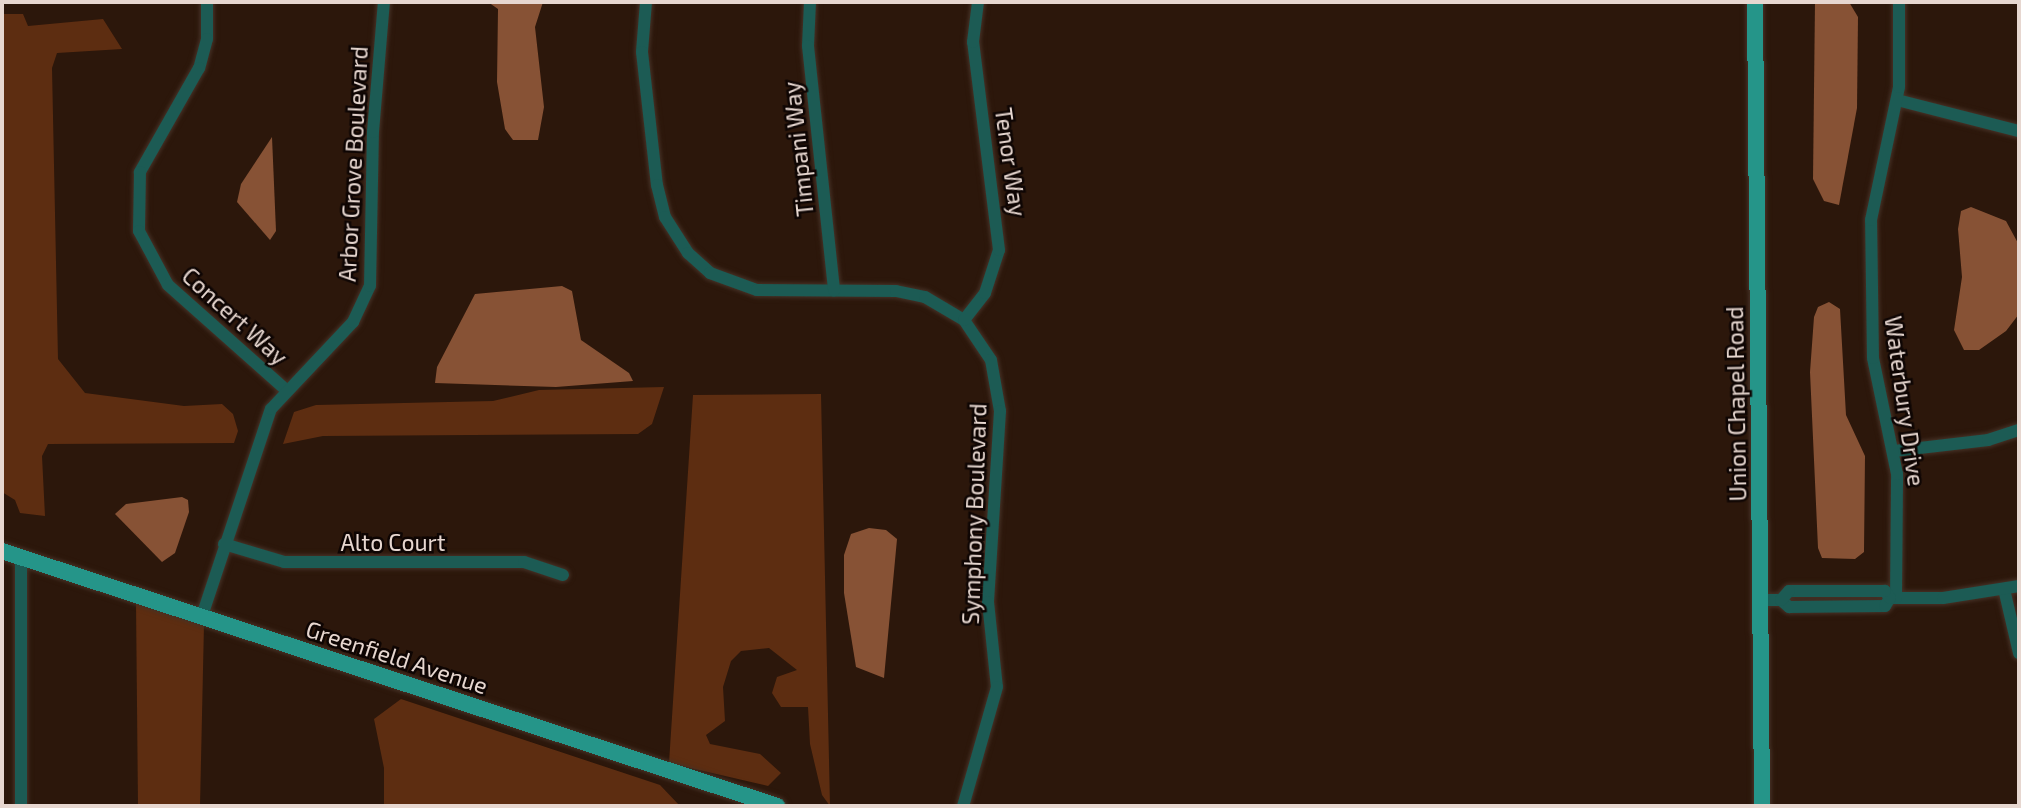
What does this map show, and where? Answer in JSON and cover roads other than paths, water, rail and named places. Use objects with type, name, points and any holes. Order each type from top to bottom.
[{"type":"main road","name":"Union Chapel Road","points":[[1755,2],[1762,806]]},
{"type":"main road","name":"Greenfield Avenue","points":[[2,551],[777,806]]},
{"type":"street","name":"Concert Way","points":[[207,2],[207,39],[199,68],[140,172],[139,230],[168,285],[284,388]]},
{"type":"street","name":"Arbor Grove Boulevard","points":[[202,616],[264,423],[284,388],[353,322],[370,286],[373,132],[384,2]]},
{"type":"street","name":"Symphony Boulevard","points":[[646,2],[643,61],[657,185],[679,243],[710,273],[740,286],[911,293],[964,320],[991,360],[1000,411],[988,602],[997,687],[964,806]]},
{"type":"street","name":"Timpani Way","points":[[810,2],[808,46],[834,291]]},
{"type":"street","name":"Tenor Way","points":[[964,320],[990,281],[1000,238],[973,42],[978,2]]},
{"type":"street","name":"Waterbury Drive","points":[[1893,598],[1894,451],[1873,358],[1871,220],[1897,100],[1899,2]]},
{"type":"street","points":[[1897,100],[2019,131]]},
{"type":"street","points":[[1894,451],[1989,440],[2019,430]]},
{"type":"street","name":"Alto Court","points":[[224,544],[284,562],[524,562],[563,576]]},
{"type":"street","points":[[20,557],[21,806]]},
{"type":"street","points":[[1761,600],[1781,600],[1789,607],[1885,606],[1893,598],[2019,586]]},
{"type":"street","points":[[2004,589],[2019,653]]}]
